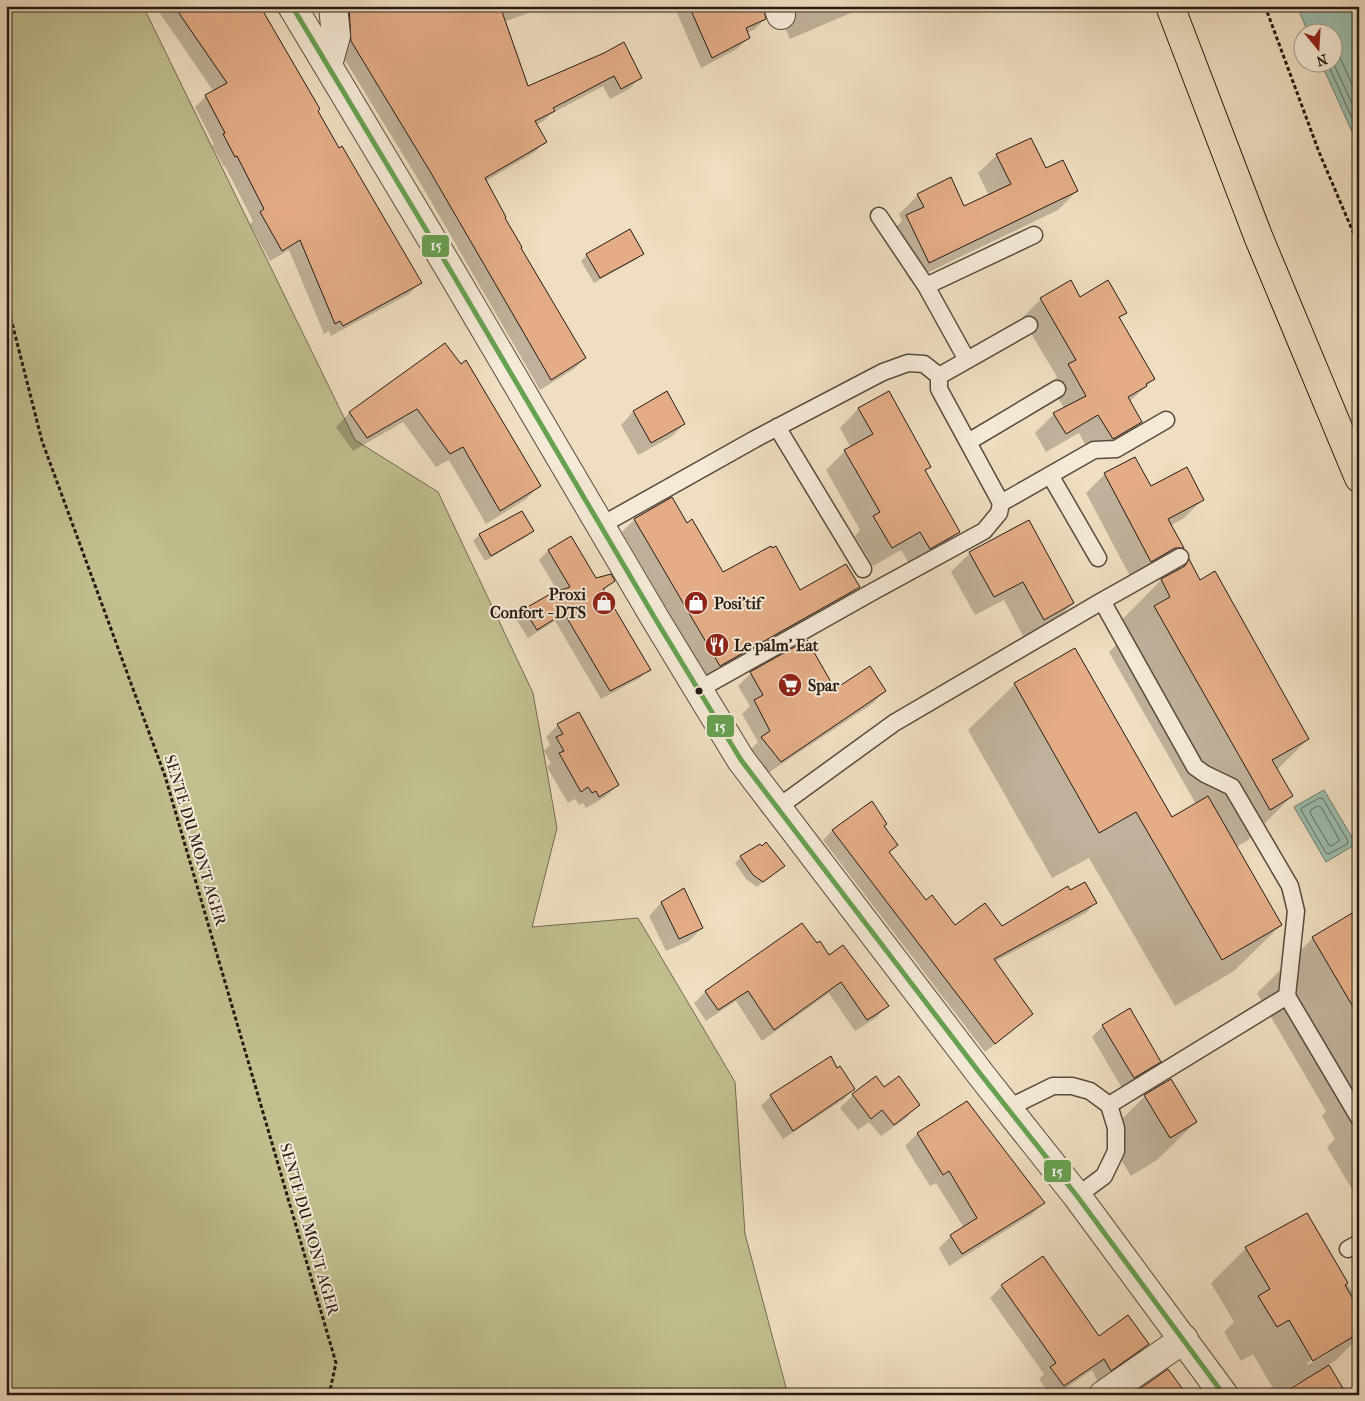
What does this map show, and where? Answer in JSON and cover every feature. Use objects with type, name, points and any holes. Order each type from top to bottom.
[{"type":"main road","points":[[1170,6],[1258,236],[1359,478]]},
{"type":"street","points":[[292,6],[741,760],[1077,1196],[1224,1395]]},
{"type":"street","points":[[328,66],[336,36],[333,6]]},
{"type":"street","points":[[1103,1395],[1184,1339]]},
{"type":"lane","points":[[879,216],[926,286],[967,360]]},
{"type":"lane","points":[[926,286],[1034,235]]},
{"type":"lane","points":[[939,376],[1029,325]]},
{"type":"lane","points":[[600,526],[777,427],[883,372],[908,363],[924,364],[939,376]]},
{"type":"lane","points":[[698,690],[874,590],[984,531],[999,513],[1001,502],[939,389],[939,376]]},
{"type":"lane","points":[[968,442],[1057,388]]},
{"type":"lane","points":[[1001,502],[1094,450],[1116,449],[1166,420]]},
{"type":"lane","points":[[777,427],[863,569]]},
{"type":"lane","points":[[1050,475],[1098,558]]},
{"type":"lane","points":[[777,808],[894,723],[1102,601],[1180,558]]},
{"type":"lane","points":[[1102,601],[1195,766],[1205,774],[1232,787],[1290,886],[1296,911],[1287,996],[1359,1118]]},
{"type":"lane","points":[[1109,1104],[1287,996]]},
{"type":"lane","points":[[1008,1108],[1054,1086],[1072,1086],[1090,1091],[1109,1104],[1116,1128],[1116,1151],[1104,1176],[1077,1196]]},
{"type":"path","points":[[1265,6],[1319,152],[1359,246]]},
{"type":"path","name":"SENTE DU MONT AGER","points":[[6,299],[42,441],[170,795],[336,1362],[329,1395]]},
{"type":"shaded area","points":[[6,6],[143,6],[355,440],[438,492],[533,693],[557,828],[532,927],[638,918],[735,1082],[745,1234],[788,1395],[6,1395]]},
{"type":"water","points":[[1297,6],[1359,6],[1359,147],[1325,72],[1342,72],[1342,22],[1304,22]]},
{"type":"water","points":[[1324,790],[1356,844],[1326,862],[1294,807]]},
{"type":"building","points":[[174,6],[260,6],[320,109],[318,111],[339,148],[342,146],[422,283],[343,326],[340,321],[335,324],[300,240],[282,251],[260,212],[264,209],[237,156],[235,157],[223,134],[225,133],[205,95],[227,83]]},
{"type":"building","points":[[349,6],[500,6],[528,86],[604,53],[624,42],[642,78],[621,89],[614,76],[553,108],[555,111],[535,121],[547,142],[485,178],[521,248],[586,358],[551,380],[431,173],[351,41]]},
{"type":"building","points":[[689,6],[763,6],[766,19],[746,28],[750,38],[712,58]]},
{"type":"building","points":[[1031,138],[1046,168],[1063,160],[1078,191],[929,263],[906,215],[924,207],[917,194],[951,177],[964,206],[1011,184],[996,154]]},
{"type":"building","points":[[630,229],[644,254],[600,278],[586,254]]},
{"type":"building","points":[[1071,280],[1080,297],[1108,280],[1127,313],[1119,317],[1155,379],[1128,397],[1142,422],[1113,439],[1098,415],[1066,434],[1053,413],[1086,396],[1068,364],[1076,360],[1040,298]]},
{"type":"building","points":[[445,343],[461,364],[466,360],[541,486],[500,511],[463,447],[450,454],[417,409],[367,438],[349,412]]},
{"type":"building","points":[[667,391],[685,424],[651,443],[633,411]]},
{"type":"building","points":[[889,391],[931,467],[925,470],[960,532],[930,549],[920,532],[892,548],[873,516],[880,512],[844,450],[873,434],[858,408]]},
{"type":"building","points":[[1135,457],[1151,486],[1187,467],[1204,500],[1168,519],[1184,548],[1175,548],[1151,562],[1104,473]]},
{"type":"building","points":[[672,497],[687,523],[692,519],[723,572],[771,546],[772,548],[776,546],[800,590],[846,564],[860,587],[720,666],[634,519]]},
{"type":"building","points":[[522,511],[534,531],[491,556],[479,534]]},
{"type":"building","points":[[1029,520],[1074,603],[1044,620],[1023,582],[994,597],[969,552]]},
{"type":"building","points":[[571,536],[596,578],[611,574],[615,581],[603,589],[651,670],[610,691],[564,613],[537,630],[524,609],[552,593],[570,587],[548,550]]},
{"type":"building","points":[[1189,559],[1200,580],[1215,571],[1309,739],[1272,760],[1293,796],[1270,810],[1154,606],[1170,597],[1161,579],[1185,566]]},
{"type":"building","points":[[807,640],[835,689],[870,666],[886,691],[781,762],[761,737],[770,731],[754,700],[763,695],[750,672]]},
{"type":"building","points":[[1075,648],[1172,817],[1208,796],[1282,925],[1222,960],[1136,812],[1099,833],[1014,683]]},
{"type":"building","points":[[579,712],[619,785],[599,797],[596,791],[592,793],[588,787],[581,792],[559,753],[564,751],[556,737],[563,734],[557,724]]},
{"type":"building","points":[[872,801],[887,824],[884,826],[898,845],[889,852],[926,900],[932,895],[955,925],[985,903],[1002,926],[1068,886],[1070,890],[1085,882],[1097,903],[994,959],[1033,1014],[995,1044],[832,830]]},
{"type":"building","points":[[766,842],[785,866],[763,882],[753,875],[740,856],[760,844],[762,846]]},
{"type":"building","points":[[684,888],[703,928],[679,939],[661,902]]},
{"type":"building","points":[[1359,909],[1359,1017],[1312,937]]},
{"type":"building","points":[[802,923],[817,943],[820,941],[829,955],[843,945],[889,1006],[867,1020],[841,982],[774,1030],[748,991],[718,1010],[705,991]]},
{"type":"building","points":[[1130,1008],[1161,1062],[1134,1078],[1102,1025]]},
{"type":"building","points":[[831,1056],[837,1068],[840,1066],[855,1089],[793,1131],[770,1095]]},
{"type":"building","points":[[876,1076],[884,1087],[899,1076],[920,1105],[894,1125],[882,1110],[871,1119],[852,1094]]},
{"type":"building","points":[[1171,1079],[1197,1122],[1170,1138],[1144,1095]]},
{"type":"building","points":[[967,1101],[1045,1203],[962,1254],[950,1235],[977,1218],[949,1171],[943,1175],[917,1133]]},
{"type":"building","points":[[1307,1213],[1348,1283],[1345,1285],[1359,1309],[1359,1333],[1313,1361],[1289,1320],[1277,1327],[1258,1296],[1270,1289],[1245,1247]]},
{"type":"building","points":[[1043,1256],[1099,1336],[1128,1315],[1149,1344],[1111,1371],[1104,1359],[1064,1386],[1050,1367],[1056,1363],[1001,1285]]},
{"type":"building","points":[[1329,1365],[1347,1395],[1280,1395]]},
{"type":"building","points":[[1168,1369],[1187,1395],[1131,1395]]},
{"type":"transit line","name":"15","points":[[292,6],[741,760],[982,1076],[1077,1196],[1224,1395]]},
{"type":"place","name":"Proxi Confort - DTS","points":[[604,603]]},
{"type":"place","name":"Posi'tif","points":[[696,603]]},
{"type":"place","name":"Le palm' Eat","points":[[717,645]]},
{"type":"place","name":"Spar","points":[[790,685]]}]
